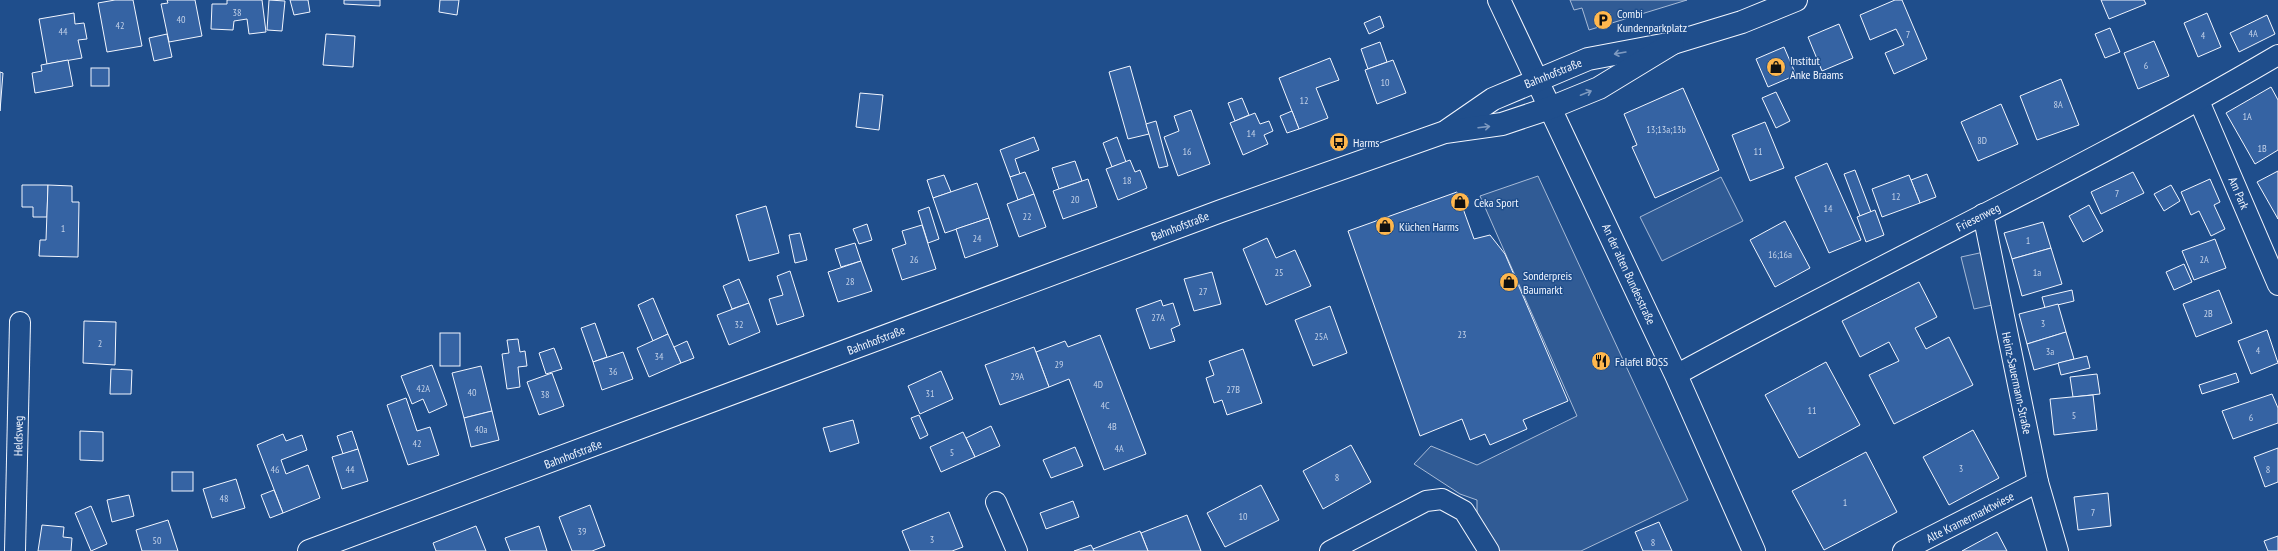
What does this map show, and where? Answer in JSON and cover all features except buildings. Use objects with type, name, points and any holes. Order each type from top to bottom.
[{"type":"street","name":"An der alten Bundesstraße","points":[[1499,0],[1676,375],[1754,551]]},
{"type":"street","name":"Bahnhofstraße","points":[[1445,132],[1493,99],[1588,59],[1672,43],[1742,22],[1796,0]]},
{"type":"street","name":"Bahnhofstraße","points":[[309,551],[1214,214],[1445,132],[1502,124],[1550,108],[1599,88],[1672,43]]},
{"type":"street","name":"Friesenweg","points":[[1676,375],[1775,321],[2199,101],[2278,55]]},
{"type":"street","name":"Am Park","points":[[2199,101],[2278,285]]},
{"type":"street","name":"Heinz-Sauermann-Straße","points":[[1983,214],[2038,482],[2058,551]]},
{"type":"street","name":"Heldsweg","points":[[15,551],[20,322]]},
{"type":"street","name":"Alte Kramermarktwiese","points":[[1902,551],[2038,482]]},
{"type":"street","points":[[1330,551],[1426,501],[1442,499],[1464,511],[1488,551]]},
{"type":"street","points":[[996,502],[1016,551]]},
{"type":"shaded area","name":"Combi Kundenparkplatz","points":[[1570,0],[1687,0],[1589,30],[1582,8],[1574,10]]},
{"type":"shaded area","points":[[1538,176],[1688,500],[1581,551],[1499,551],[1477,513],[1477,500],[1460,494],[1414,464],[1431,446],[1477,465],[1577,416],[1480,196]]},
{"type":"shaded area","points":[[1721,177],[1743,221],[1662,261],[1640,217]]},
{"type":"shaded area","points":[[1984,252],[1997,304],[1974,309],[1961,257]]},
{"type":"place","name":"Combi Kundenparkplatz","points":[[1603,20]]},
{"type":"place","name":"Institut Anke Braams","points":[[1776,67]]},
{"type":"place","name":"Harms","points":[[1339,142]]},
{"type":"place","name":"Ceka Sport","points":[[1460,202]]},
{"type":"place","name":"Küchen Harms","points":[[1385,226]]},
{"type":"place","name":"Sonderpreis Baumarkt","points":[[1509,282]]},
{"type":"place","name":"Falafel BOSS","points":[[1601,361]]}]
